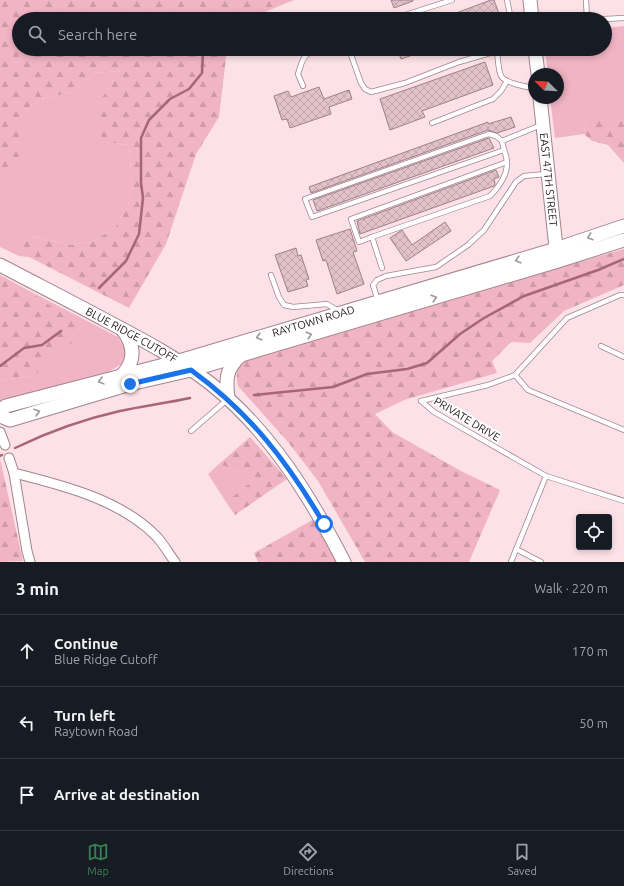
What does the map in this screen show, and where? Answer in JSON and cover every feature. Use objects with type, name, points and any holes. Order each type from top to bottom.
[{"type":"main road","points":[[530,0],[531,12]]},
{"type":"main road","points":[[536,56],[537,68]]},
{"type":"main road","name":"EAST 47TH STREET","points":[[541,104],[557,255]]},
{"type":"main road","name":"RAYTOWN ROAD","points":[[557,255],[624,226]]},
{"type":"main road","name":"RAYTOWN ROAD","points":[[0,410],[6,406],[380,308],[557,255],[624,240]]},
{"type":"main road","name":"BLUE RIDGE CUTOFF","points":[[0,265],[149,343],[179,361],[228,399],[260,431],[285,462],[324,524],[344,562]]},
{"type":"main road","name":"RAYTOWN ROAD","points":[[0,416],[10,420],[130,384],[191,370],[240,356],[340,319]]},
{"type":"main road","points":[[122,329],[128,337],[133,350],[131,363],[122,375]]},
{"type":"main road","points":[[228,399],[227,384],[229,368],[240,356]]},
{"type":"street","points":[[0,432],[5,445]]},
{"type":"street","points":[[9,458],[14,473],[30,562]]},
{"type":"street","points":[[14,473],[51,482],[91,495],[118,509],[139,522],[157,538],[175,562]]},
{"type":"lane","points":[[415,12],[452,0]]},
{"type":"lane","points":[[507,0],[510,12]]},
{"type":"lane","points":[[586,0],[587,12]]},
{"type":"lane","points":[[612,19],[624,18]]},
{"type":"lane","points":[[303,86],[298,74],[305,56]]},
{"type":"lane","points":[[351,56],[361,83],[365,89],[372,92],[405,83],[459,62],[480,56]]},
{"type":"lane","points":[[498,56],[499,71],[502,78],[507,81],[528,86]]},
{"type":"lane","points":[[432,123],[494,99],[507,81]]},
{"type":"lane","points":[[502,141],[543,124]]},
{"type":"lane","points":[[504,150],[312,217],[305,199],[489,134],[496,136],[502,141],[507,162],[504,175],[498,189],[490,196],[358,242],[351,219],[507,162]]},
{"type":"lane","points":[[380,308],[373,284],[377,280],[386,276],[436,267],[468,245],[484,230],[516,182],[524,176],[548,174]]},
{"type":"lane","points":[[372,237],[382,268]]},
{"type":"lane","points":[[271,275],[279,297],[284,305],[293,307],[328,304],[335,309],[340,319]]},
{"type":"lane","name":"PRIVATE DRIVE","points":[[624,295],[568,318],[515,374],[488,384],[421,401],[434,412],[546,476],[624,501]]},
{"type":"lane","points":[[601,346],[624,357]]},
{"type":"lane","points":[[515,374],[528,390],[624,430]]},
{"type":"lane","points":[[191,431],[228,399]]},
{"type":"lane","points":[[511,562],[546,476]]},
{"type":"lane","points":[[516,549],[541,562]]},
{"type":"green space","points":[[0,0],[294,0],[265,12],[12,12],[12,56],[226,56],[219,117],[196,154],[166,244],[129,308],[29,257],[22,246],[29,236],[48,239],[68,245],[92,242],[115,228],[128,206],[132,186],[129,145],[105,142],[95,125],[103,96],[120,71],[95,73],[73,92],[40,99],[22,113],[19,136],[24,149],[12,168],[0,168]]},
{"type":"green space","points":[[624,26],[624,114],[603,119],[586,119],[584,134],[555,138],[551,104],[564,104],[564,68],[547,68],[546,56],[612,56],[612,27]]},
{"type":"green space","points":[[120,71],[103,96],[105,142],[129,145],[132,186],[128,206],[115,228],[92,242],[68,245],[48,239],[30,236],[22,246],[29,257],[19,256],[0,247],[0,168],[12,168],[22,113],[40,99],[73,92],[95,73]]},
{"type":"green space","points":[[624,114],[624,163],[608,145],[592,141],[584,134],[586,119],[603,119]]},
{"type":"green space","points":[[624,249],[624,285],[564,311],[530,343],[511,342],[492,361],[497,373],[404,400],[375,414],[392,432],[461,471],[500,490],[469,562],[365,562],[318,481],[288,442],[238,386],[238,369],[242,363],[250,357]]},
{"type":"green space","points":[[0,275],[22,287],[81,326],[80,336],[56,355],[35,376],[0,380]]},
{"type":"green space","points":[[22,287],[118,337],[126,350],[122,364],[108,372],[0,402],[0,380],[35,376],[56,355],[46,304]]},
{"type":"green space","points":[[250,437],[287,479],[235,515],[226,502],[252,481],[237,471],[219,464]]},
{"type":"green space","points":[[0,459],[23,561],[0,562]]},
{"type":"green space","points":[[219,464],[237,471],[252,481],[226,502],[208,474]]},
{"type":"green space","points":[[314,519],[336,562],[258,562],[254,553]]},
{"type":"building","points":[[391,0],[413,0],[413,1],[394,8]]},
{"type":"building","points":[[494,0],[498,12],[459,12]]},
{"type":"building","points":[[400,56],[410,56],[401,59]]},
{"type":"building","points":[[485,62],[493,85],[422,111],[425,117],[390,130],[380,99]]},
{"type":"building","points":[[319,87],[324,99],[349,90],[352,99],[329,107],[331,114],[290,128],[287,119],[282,120],[274,96],[288,91],[291,97]]},
{"type":"building","points":[[511,117],[515,127],[497,133],[488,130],[311,193],[309,187],[488,122],[488,124]]},
{"type":"building","points":[[489,138],[494,148],[317,211],[313,200]]},
{"type":"building","points":[[496,170],[499,177],[494,179],[494,186],[360,234],[357,221]]},
{"type":"building","points":[[445,222],[451,231],[406,261],[390,238],[402,230],[412,245]]},
{"type":"building","points":[[350,229],[357,251],[353,252],[364,284],[337,294],[326,260],[323,261],[316,240]]},
{"type":"building","points":[[296,248],[298,256],[301,255],[309,279],[306,280],[308,286],[288,292],[275,255]]},
{"type":"waterway","points":[[99,288],[126,261],[139,234],[143,198],[141,183],[141,138],[149,120],[170,99],[189,89],[202,73],[203,56]]},
{"type":"waterway","points":[[254,395],[333,387],[367,374],[407,369],[427,363],[460,334],[484,318],[524,296],[598,270],[624,259]]},
{"type":"waterway","points":[[0,366],[24,348],[42,345],[61,331]]},
{"type":"waterway","points":[[15,448],[53,431],[93,418],[129,409],[190,398]]},
{"type":"route","points":[[130,384],[191,370],[239,409],[260,431],[285,462],[324,524]]}]
